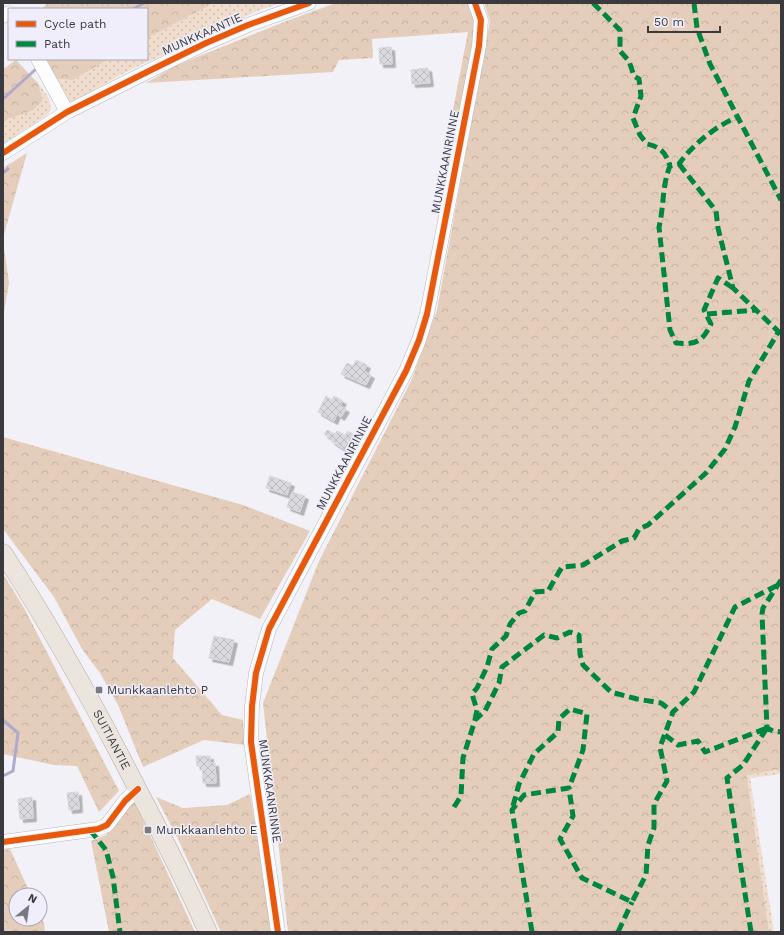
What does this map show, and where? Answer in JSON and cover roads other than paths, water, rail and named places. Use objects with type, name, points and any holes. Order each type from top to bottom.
[{"type":"main road","name":"SUITIANTIE","points":[[3,553],[78,677],[164,839],[208,932]]},
{"type":"street","name":"MUNKKAANTIE","points":[[3,153],[66,112],[206,43],[248,25],[309,3]]},
{"type":"street","name":"MUNKKAANRINNE","points":[[278,932],[251,742],[252,706],[256,673],[269,629],[406,371],[419,340],[426,314],[479,46],[481,20],[475,3]]},
{"type":"street","points":[[39,60],[66,112]]},
{"type":"street","points":[[3,842],[98,830],[106,825],[125,801],[138,789]]},
{"type":"waterway","points":[[135,8],[144,3]]},
{"type":"waterway","points":[[3,99],[36,69]]},
{"type":"waterway","points":[[3,173],[8,169]]},
{"type":"waterway","points":[[3,720],[18,733],[13,771],[3,776]]},
{"type":"place","name":"Munkkaanlehto P","points":[[99,690]]},
{"type":"place","name":"Munkkaanlehto E","points":[[148,830]]}]
